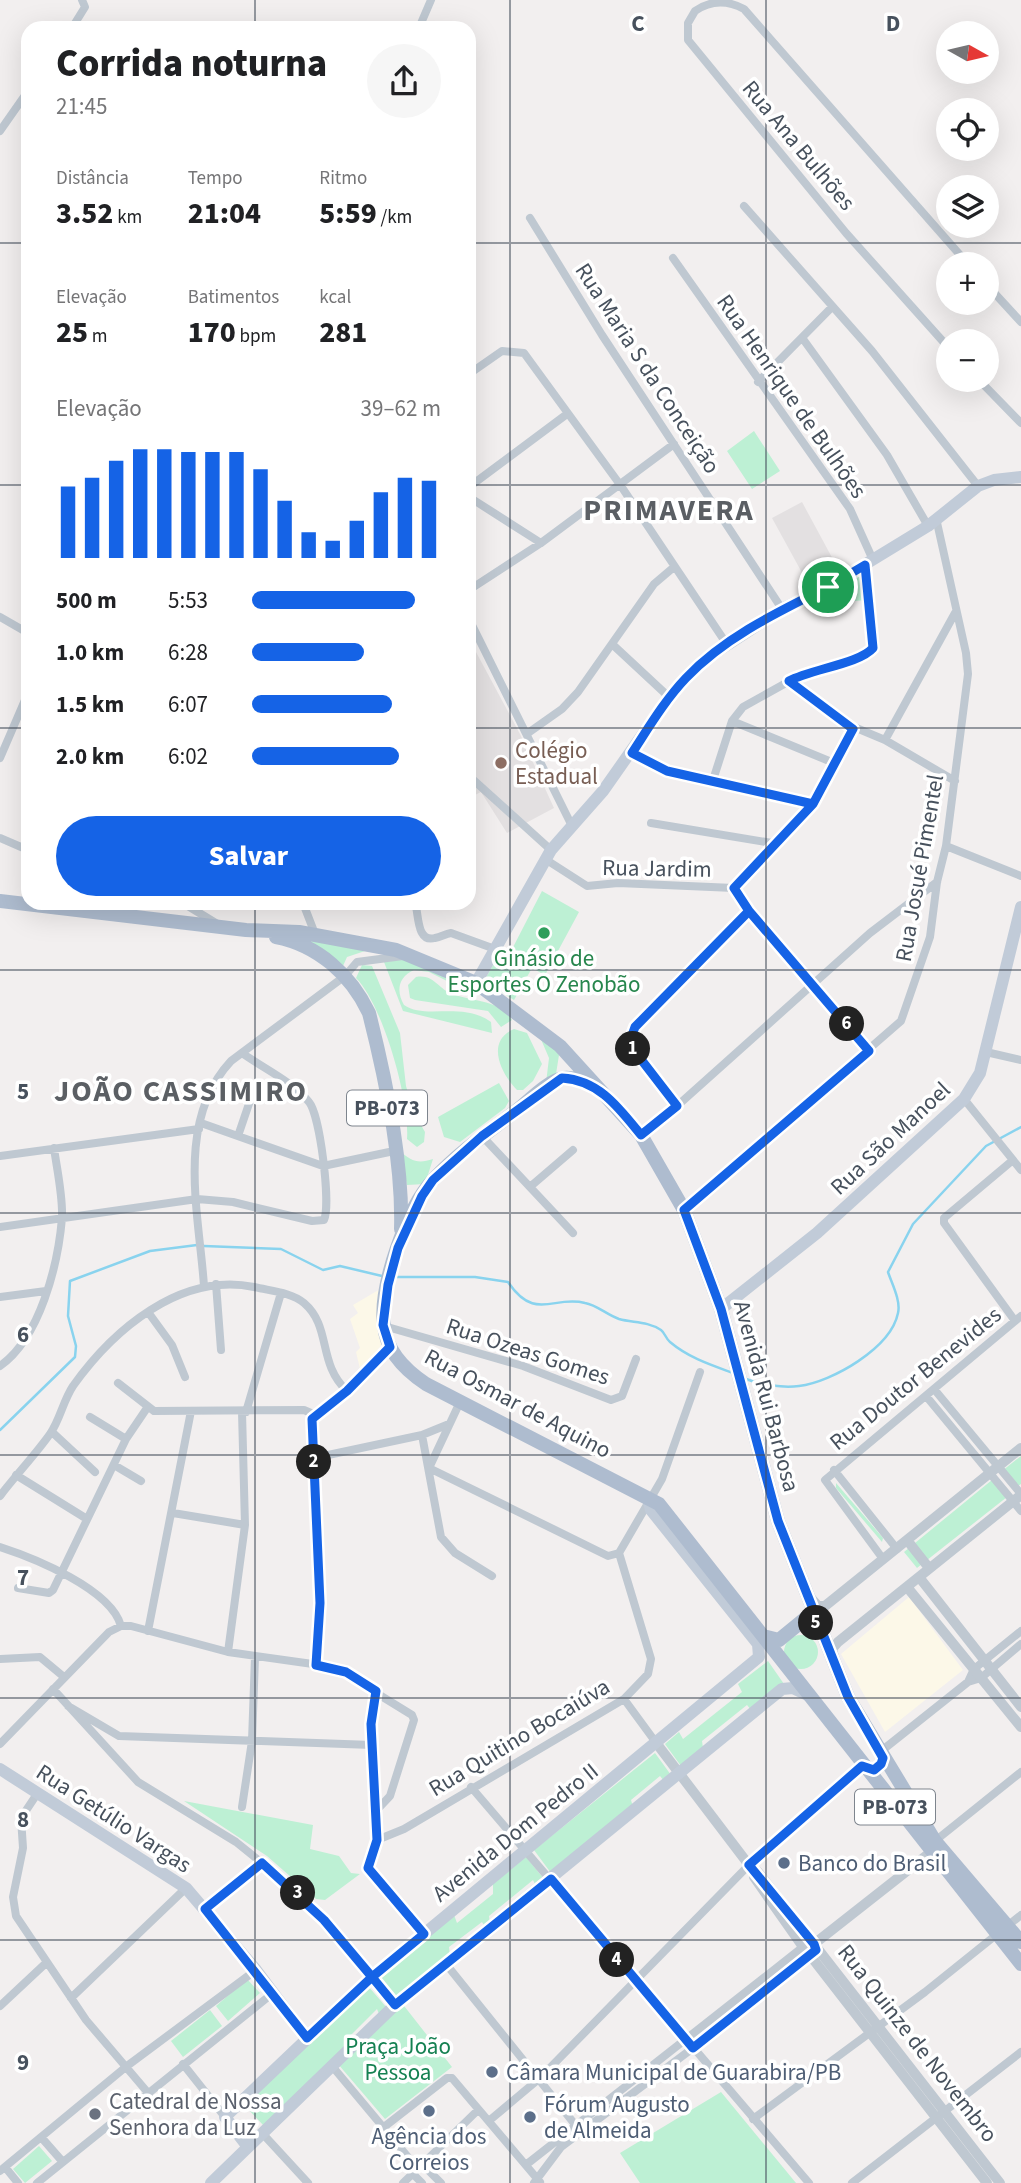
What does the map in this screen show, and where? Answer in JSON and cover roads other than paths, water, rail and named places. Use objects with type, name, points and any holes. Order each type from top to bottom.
[{"type":"main road","points":[[476,983],[548,855],[632,753],[669,697],[704,660],[726,643],[782,609],[828,587],[932,522],[978,486],[994,480],[1021,477]]},
{"type":"main road","points":[[0,893],[21,903]]},
{"type":"main road","name":"PB-073","points":[[0,901],[21,903]]},
{"type":"main road","name":"Rua São Manoel","points":[[721,1309],[817,1233],[964,1099],[980,1073],[1021,907]]},
{"type":"main road","name":"PB-073","points":[[79,910],[246,930],[315,934]]},
{"type":"main road","name":"PB-073","points":[[246,930],[302,945],[325,958],[345,976]]},
{"type":"main road","name":"Avenida Rui Barbosa","points":[[315,934],[360,941],[410,955],[476,983],[544,1031],[607,1095],[641,1135],[684,1210],[721,1309],[766,1482],[812,1613]]},
{"type":"main road","name":"Rua Osmar de Aquino","points":[[345,976],[369,1013],[400,1190],[396,1254]]},
{"type":"main road","name":"Rua Osmar de Aquino","points":[[607,1095],[581,1080],[562,1078],[482,1136],[433,1180],[422,1196],[396,1254],[388,1285],[383,1325],[390,1347],[415,1377],[659,1504],[810,1696]]},
{"type":"main road","points":[[400,1190],[422,1196]]},
{"type":"main road","name":"Avenida Dom Pedro II","points":[[225,2118],[372,1977],[757,1660],[761,1652],[758,1644],[651,1510],[648,1499]]},
{"type":"main road","points":[[763,1636],[772,1640],[781,1639],[812,1613]]},
{"type":"main road","name":"PB-073","points":[[812,1613],[838,1676],[933,1846]]},
{"type":"main road","points":[[211,2183],[395,2005],[782,1689],[793,1688],[810,1696]]},
{"type":"main road","name":"PB-073","points":[[810,1696],[862,1766],[1002,1929],[1021,1964]]},
{"type":"main road","points":[[862,1766],[860,1758],[863,1751],[870,1748],[880,1752]]},
{"type":"main road","name":"Rua Getúlio Vargas","points":[[0,1769],[186,1888],[256,1970],[307,2038]]},
{"type":"main road","points":[[205,1909],[262,1863],[324,1920],[395,2005]]},
{"type":"main road","name":"PB-073","points":[[1002,1929],[1021,1942]]},
{"type":"main road","points":[[225,2118],[248,2147]]},
{"type":"street","points":[[76,21],[85,7],[82,0]]},
{"type":"street","points":[[422,21],[431,0]]},
{"type":"street","name":"Rua Ana Bulhões","points":[[936,334],[846,233],[688,40],[687,30],[691,16],[709,2],[726,0],[736,4],[753,19],[957,252]]},
{"type":"street","points":[[0,131],[21,101]]},
{"type":"street","points":[[744,206],[890,373],[978,486]]},
{"type":"street","name":"Rua Maria S da Conceição","points":[[530,218],[782,609]]},
{"type":"street","name":"Rua Henrique de Bulhões","points":[[673,258],[850,509],[869,562],[873,648],[864,654],[804,673],[789,681]]},
{"type":"street","points":[[999,298],[1021,322]]},
{"type":"street","points":[[758,382],[832,307]]},
{"type":"street","name":"Rua Josué Pimentel","points":[[684,1210],[901,1021],[930,937],[955,781],[968,674],[966,653],[932,522],[803,339]]},
{"type":"street","points":[[476,369],[502,351],[524,353],[621,486],[726,643]]},
{"type":"street","points":[[991,392],[1021,423]]},
{"type":"street","points":[[476,481],[567,414]]},
{"type":"street","points":[[476,585],[621,486],[674,444]]},
{"type":"street","points":[[476,501],[541,543]]},
{"type":"street","points":[[528,733],[562,709],[654,584],[674,567]]},
{"type":"street","points":[[885,740],[955,613]]},
{"type":"street","points":[[0,617],[21,629]]},
{"type":"street","points":[[476,633],[572,826]]},
{"type":"street","points":[[612,644],[669,697]]},
{"type":"street","points":[[713,780],[732,721],[743,707],[789,681],[853,729],[885,740],[955,781]]},
{"type":"street","points":[[0,758],[21,709]]},
{"type":"street","points":[[732,721],[834,763]]},
{"type":"street","points":[[853,729],[813,804],[734,888],[749,911],[813,982],[869,1051]]},
{"type":"street","points":[[632,753],[667,771],[813,804]]},
{"type":"street","name":"Rua Jardim","points":[[476,783],[548,855],[587,886],[618,883],[734,888]]},
{"type":"street","points":[[651,823],[778,844]]},
{"type":"street","points":[[0,838],[21,846]]},
{"type":"street","points":[[946,846],[1021,876]]},
{"type":"street","points":[[641,1135],[677,1106],[813,982],[937,882]]},
{"type":"street","points":[[194,910],[221,927]]},
{"type":"street","points":[[306,910],[315,934]]},
{"type":"street","points":[[416,910],[419,929],[426,937],[435,939],[451,933],[495,949]]},
{"type":"street","points":[[677,1106],[633,1049],[631,1038],[645,1016],[749,911]]},
{"type":"street","points":[[204,1286],[194,1147],[220,1073],[242,1053],[345,976],[357,962],[410,955]]},
{"type":"street","points":[[986,1052],[1021,1060]]},
{"type":"street","points":[[0,1227],[62,1216],[197,1199],[233,1202],[312,1221],[324,1220],[327,1216],[323,1166],[315,1113],[309,1102],[242,1053]]},
{"type":"street","points":[[238,1136],[254,1089]]},
{"type":"street","points":[[964,1099],[1021,1170]]},
{"type":"street","points":[[0,1156],[200,1126],[238,1136],[323,1166],[394,1151]]},
{"type":"street","points":[[482,1136],[573,1233]]},
{"type":"street","points":[[0,1366],[13,1356],[32,1329],[46,1291],[62,1216],[54,1148]]},
{"type":"street","points":[[531,1186],[573,1150]]},
{"type":"street","points":[[1013,1160],[944,1218],[946,1227],[1018,1318]]},
{"type":"street","points":[[216,1284],[221,1350]]},
{"type":"street","points":[[0,1496],[52,1432],[65,1399],[86,1369],[126,1328],[148,1312],[204,1286],[245,1285],[302,1300],[311,1310],[323,1338],[330,1371],[347,1391]]},
{"type":"street","points":[[0,1297],[46,1291]]},
{"type":"street","points":[[228,1652],[245,1525],[244,1412],[281,1293]]},
{"type":"street","points":[[148,1312],[172,1345],[185,1377]]},
{"type":"street","name":"Rua Doutor Benevides","points":[[834,1470],[1018,1318]]},
{"type":"street","name":"Rua Ozeas Gomes","points":[[383,1325],[523,1366],[611,1399],[622,1396],[636,1359]]},
{"type":"street","points":[[312,1416],[347,1391],[390,1347]]},
{"type":"street","points":[[429,1468],[608,1556],[619,1553],[662,1479],[700,1372]]},
{"type":"street","points":[[118,1383],[147,1408],[161,1412],[304,1410],[312,1416]]},
{"type":"street","points":[[934,1389],[994,1470]]},
{"type":"street","points":[[926,1396],[1018,1497],[1021,1511]]},
{"type":"street","points":[[429,1468],[460,1402]]},
{"type":"street","points":[[18,1588],[49,1593],[126,1439],[147,1408]]},
{"type":"street","points":[[148,1631],[191,1411]]},
{"type":"street","points":[[90,1416],[126,1439]]},
{"type":"street","points":[[312,1416],[320,1603],[316,1665]]},
{"type":"street","points":[[314,1458],[422,1435],[449,1424]]},
{"type":"street","points":[[52,1432],[95,1472]]},
{"type":"street","points":[[422,1435],[435,1511],[445,1544],[492,1576]]},
{"type":"street","points":[[805,1592],[818,1606],[825,1606],[1021,1448]]},
{"type":"street","points":[[114,1465],[141,1481]]},
{"type":"street","points":[[883,1559],[825,1482],[834,1470],[897,1549]]},
{"type":"street","points":[[16,1475],[86,1519]]},
{"type":"street","points":[[838,1676],[832,1649],[929,1567],[1018,1497]]},
{"type":"street","points":[[173,1513],[245,1525]]},
{"type":"street","points":[[907,1540],[929,1567]]},
{"type":"street","points":[[0,1547],[88,1587],[104,1600],[121,1626]]},
{"type":"street","name":"Rua Quitino Bocaiúva","points":[[377,1840],[404,1829],[624,1699],[648,1674],[651,1658],[619,1553]]},
{"type":"street","points":[[919,1577],[1021,1727]]},
{"type":"street","points":[[907,1587],[1021,1707]]},
{"type":"street","points":[[0,1744],[109,1632],[121,1626],[228,1652],[346,1672],[412,1715],[414,1720],[390,1796],[374,1813]]},
{"type":"street","points":[[983,1670],[1021,1631]]},
{"type":"street","points":[[880,1752],[983,1670],[1021,1644]]},
{"type":"street","points":[[0,1659],[40,1657],[64,1677]]},
{"type":"street","points":[[242,1807],[252,1741],[255,1657]]},
{"type":"street","points":[[53,1689],[138,1782],[236,1842],[262,1863]]},
{"type":"street","points":[[376,1691],[372,1745],[377,1840],[368,1868],[424,1934]]},
{"type":"street","name":"Rua Quinze de Novembro","points":[[624,1699],[809,1948],[941,2115],[1000,2183]]},
{"type":"street","points":[[68,1706],[119,1736],[372,1745]]},
{"type":"street","points":[[490,2120],[540,2078],[749,1865],[862,1766]]},
{"type":"street","points":[[384,2127],[447,2078],[457,2083],[478,2110],[490,2120],[527,2164],[538,2182],[561,2147],[809,1948],[1021,1772]]},
{"type":"street","points":[[471,1787],[809,2183]]},
{"type":"street","points":[[37,1794],[21,1818],[23,1848],[13,1907],[23,1929],[71,1998],[149,2094]]},
{"type":"street","points":[[71,1998],[186,1888]]},
{"type":"street","points":[[753,2119],[925,1992],[1021,1916]]},
{"type":"street","points":[[0,2006],[46,1963]]},
{"type":"street","points":[[446,1964],[581,2132]]},
{"type":"street","points":[[18,2183],[3,2169],[127,2066],[256,1970]]},
{"type":"street","points":[[37,2183],[273,1993]]},
{"type":"street","points":[[527,2164],[575,2125],[690,2044]]},
{"type":"street","points":[[852,2183],[1021,2052]]},
{"type":"street","points":[[183,2064],[225,2118]]},
{"type":"street","points":[[332,2066],[418,2170],[422,2183]]},
{"type":"street","points":[[403,2183],[478,2110]]},
{"type":"street","name":"Rua Quinze de Novembro","points":[[941,2115],[987,2183]]},
{"type":"street","points":[[262,2133],[308,2183]]},
{"type":"street","points":[[41,2137],[62,2161]]},
{"type":"street","points":[[418,2170],[441,2183]]},
{"type":"waterway","points":[[746,1379],[779,1386],[799,1386],[827,1378],[872,1350],[884,1339],[898,1313],[897,1298],[888,1272],[913,1224],[986,1146],[1021,1127]]},
{"type":"waterway","points":[[0,1430],[75,1357],[76,1346],[68,1316],[70,1281],[150,1251],[197,1245]]},
{"type":"waterway","points":[[204,1246],[281,1249],[323,1270],[340,1266],[382,1276]]},
{"type":"waterway","points":[[392,1277],[475,1277],[508,1282],[518,1294],[536,1304],[574,1301],[589,1304],[619,1319],[656,1327],[670,1342],[685,1352],[733,1373]]},
{"type":"place","name":"Colégio Estadual","points":[[501,763]]},
{"type":"place","name":"Ginásio de Esportes O Zenobão","points":[[544,933]]},
{"type":"place","name":"Banco do Brasil","points":[[784,1863]]},
{"type":"place","name":"Câmara Municipal de Guarabira/PB","points":[[492,2072]]},
{"type":"place","name":"Agência dos Correios","points":[[429,2111]]},
{"type":"place","name":"Catedral de Nossa Senhora da Luz","points":[[95,2114]]},
{"type":"place","name":"Fórum Augusto de Almeida","points":[[530,2117]]},
{"type":"district","name":"PRIMAVERA","points":[[669,510]]},
{"type":"district","name":"JOÃO CASSIMIRO","points":[[181,1091]]},
{"type":"park label","name":"Praça João Pessoa","points":[[398,2059]]}]
